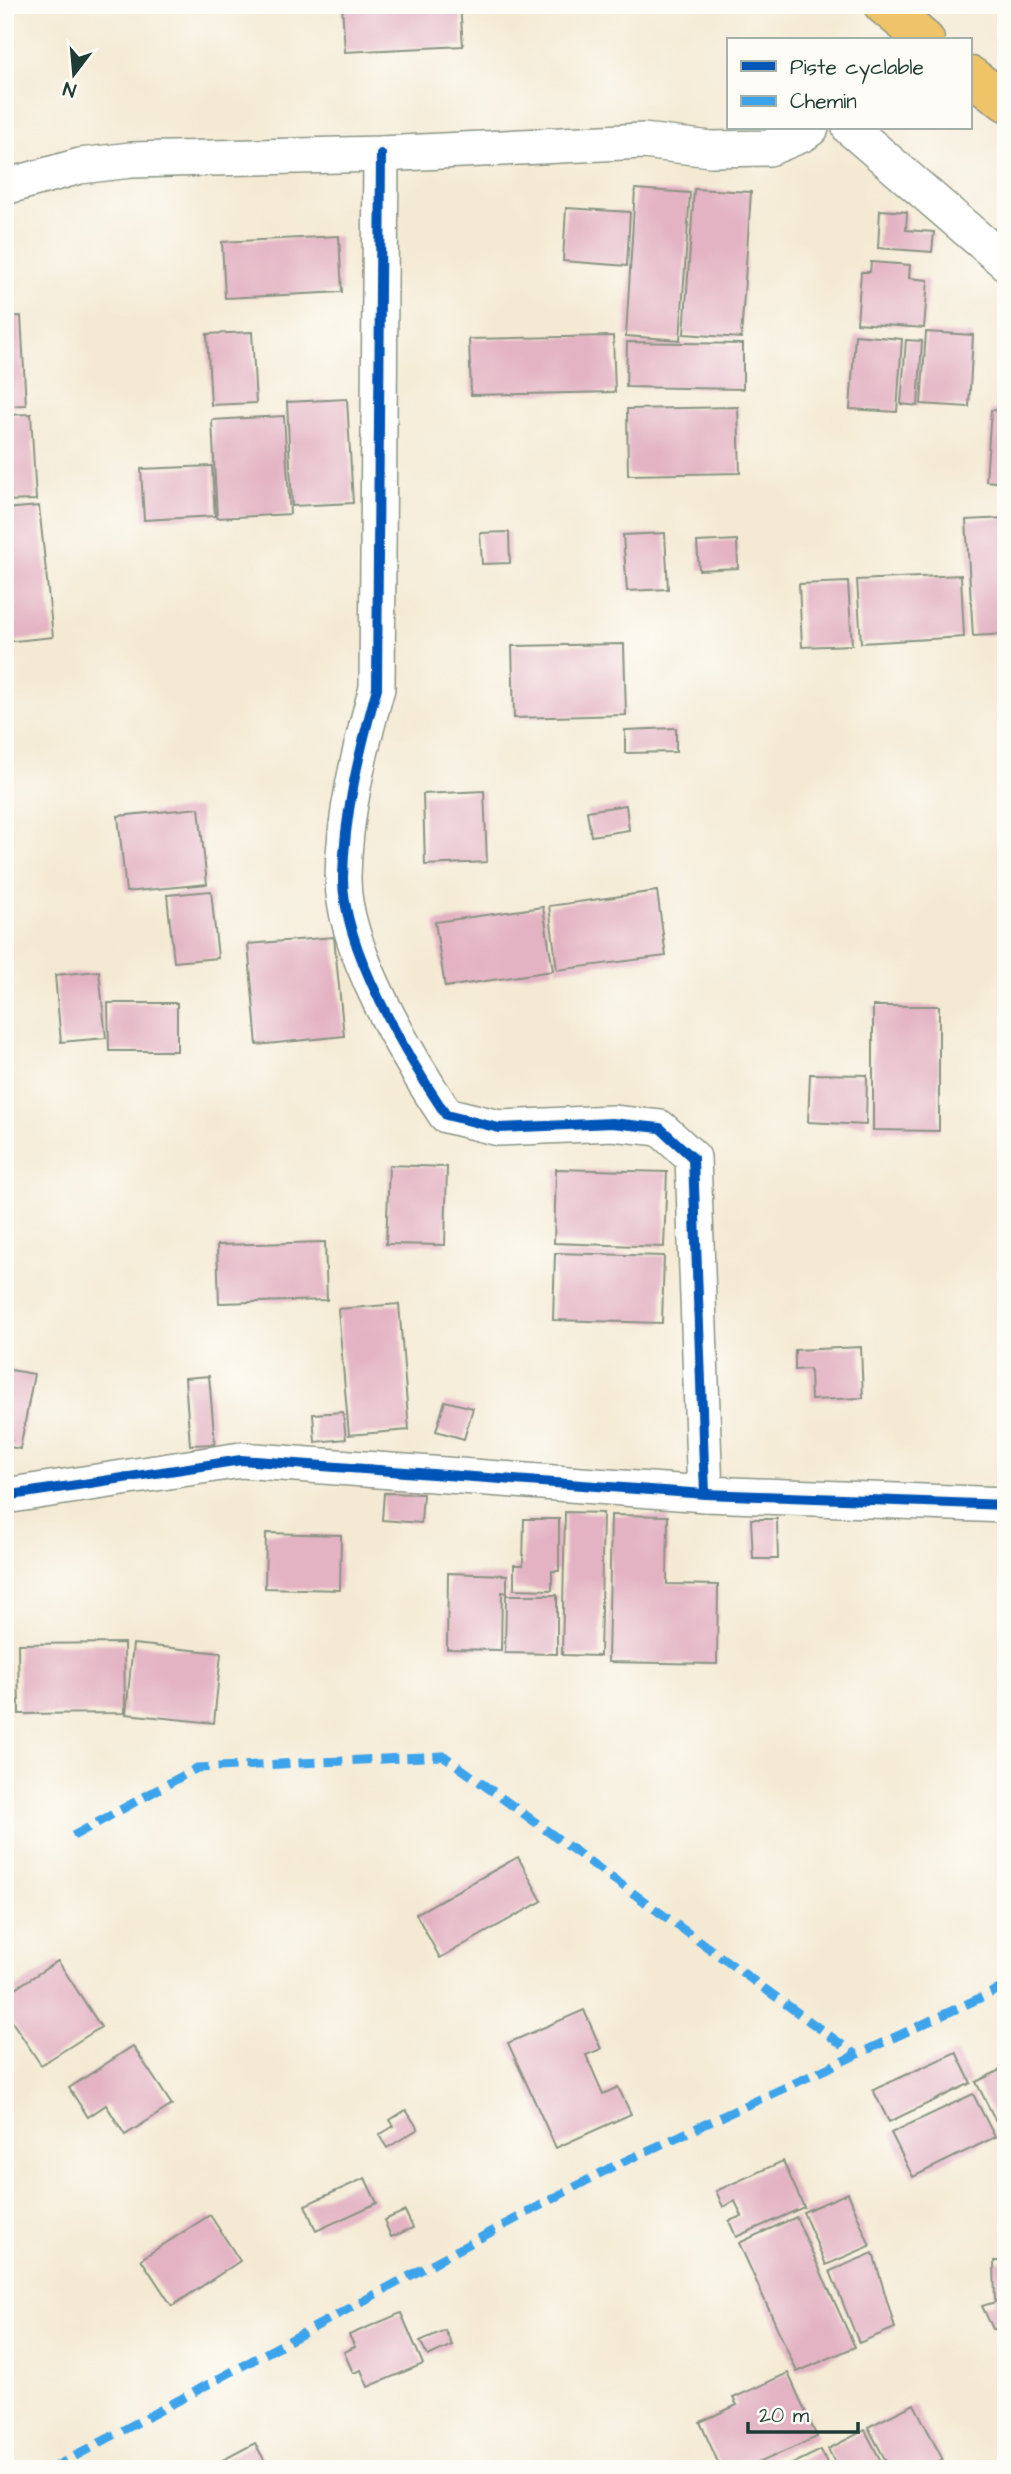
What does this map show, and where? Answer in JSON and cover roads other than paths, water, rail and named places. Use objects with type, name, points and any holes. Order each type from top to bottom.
[{"type":"highway","points":[[883,5],[923,38]]},
{"type":"highway","points":[[972,77],[1006,102]]},
{"type":"street","points":[[5,187],[80,166],[131,160],[381,154],[643,141],[711,149],[769,148],[808,130]]},
{"type":"street","points":[[852,130],[1006,263]]},
{"type":"street","points":[[381,154],[377,688],[359,752],[343,879],[357,953],[415,1068],[446,1115],[499,1128],[612,1123],[660,1128],[693,1158],[705,1494]]},
{"type":"street","points":[[5,1496],[241,1460],[705,1494],[1006,1505]]}]
